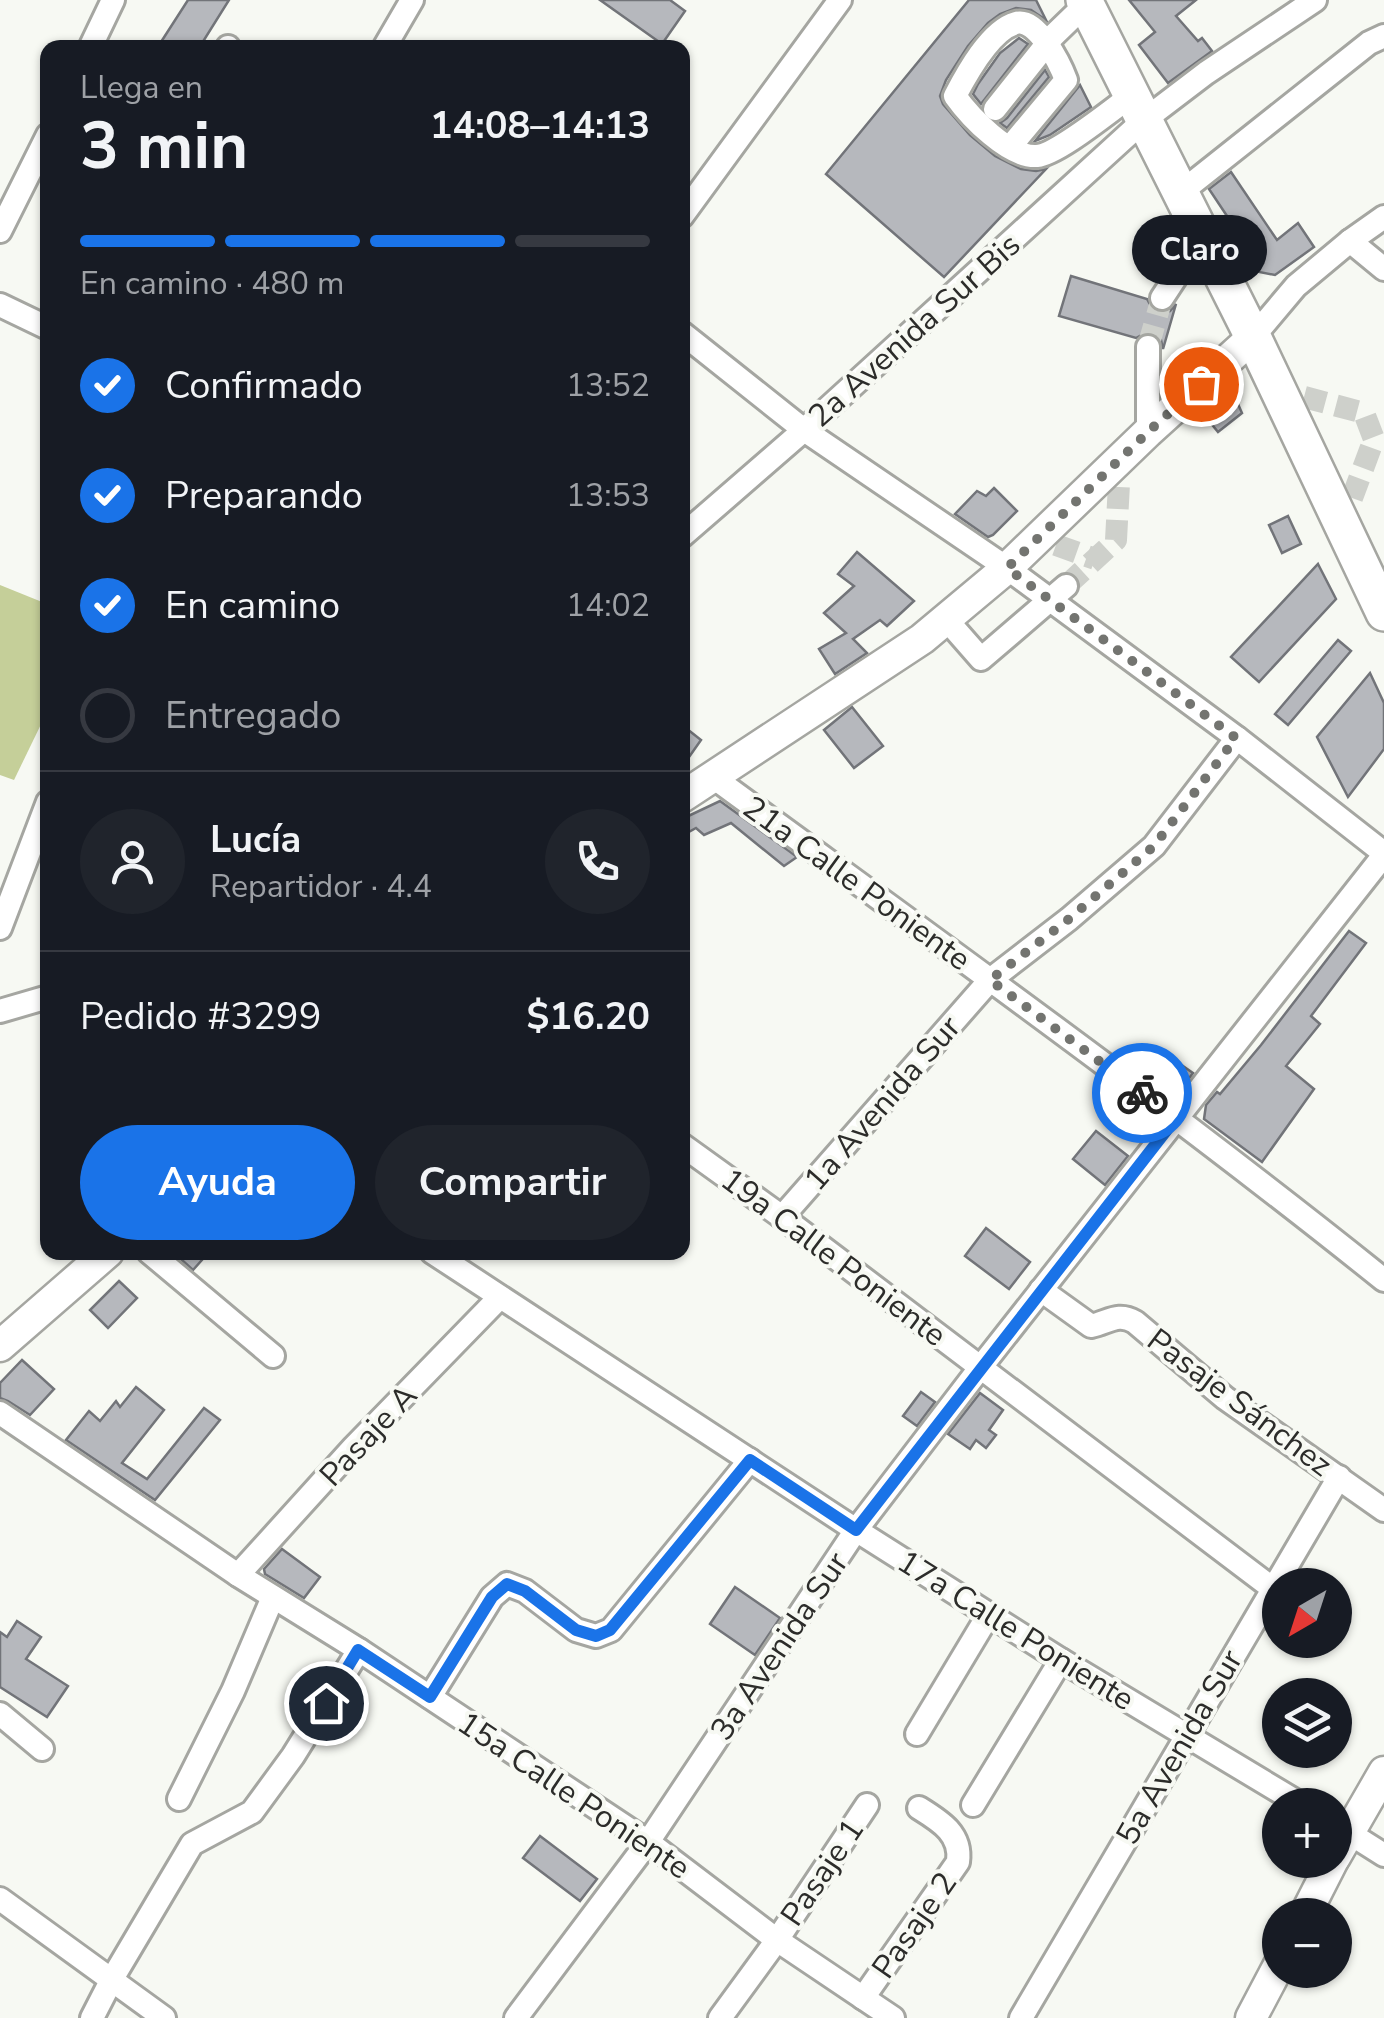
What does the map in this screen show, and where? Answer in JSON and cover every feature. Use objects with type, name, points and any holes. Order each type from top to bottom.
[{"type":"highway","points":[[1085,2],[1253,337],[1291,394],[1347,511],[1384,613]]},
{"type":"main road","points":[[690,792],[922,640],[1007,568],[1047,542],[1118,472],[1148,432],[1253,337]]},
{"type":"main road","points":[[0,1346],[99,1260]]},
{"type":"main road","points":[[1352,1821],[1384,1772]]},
{"type":"main road","points":[[1251,2018],[1267,1988]]},
{"type":"street","points":[[94,40],[113,0]]},
{"type":"street","points":[[389,40],[412,0]]},
{"type":"street","points":[[690,205],[840,0]]},
{"type":"street","points":[[1010,147],[1066,80],[1058,59],[1038,33],[1025,23],[1016,22],[998,34],[970,66],[955,96],[992,136],[1010,147],[1034,156],[1052,152],[1206,73],[1315,0]]},
{"type":"street","points":[[995,109],[1085,2]]},
{"type":"street","points":[[1180,194],[1370,43],[1384,36]]},
{"type":"street","name":"2a Avenida Sur Bis","points":[[690,529],[804,430],[1137,109]]},
{"type":"street","points":[[0,232],[40,151]]},
{"type":"street","points":[[1253,337],[1296,286],[1384,217]]},
{"type":"street","points":[[1162,298],[1202,237]]},
{"type":"street","points":[[1350,241],[1384,270]]},
{"type":"street","points":[[0,304],[40,324]]},
{"type":"street","points":[[690,339],[804,430],[1007,568],[1058,593],[1384,854]]},
{"type":"street","points":[[1148,347],[1148,432]]},
{"type":"street","points":[[946,619],[981,660],[1058,593]]},
{"type":"street","name":"1a Avenida Sur","points":[[782,1218],[990,980],[1154,846],[1236,738]]},
{"type":"street","name":"21a Calle Poniente","points":[[713,776],[1176,1118],[1384,1280]]},
{"type":"street","points":[[0,928],[40,823]]},
{"type":"street","name":"3a Avenida Sur","points":[[516,2018],[648,1842],[856,1530],[1384,854]]},
{"type":"street","points":[[0,1011],[40,999]]},
{"type":"street","name":"19a Calle Poniente","points":[[690,1151],[1262,1580]]},
{"type":"street","points":[[158,1260],[273,1356]]},
{"type":"street","name":"17a Calle Poniente","points":[[444,1260],[856,1530],[1274,1788]]},
{"type":"street","name":"Pasaje Sánchez","points":[[1041,1290],[1085,1324],[1097,1325],[1126,1316],[1225,1398],[1384,1510]]},
{"type":"street","name":"Pasaje A","points":[[238,1575],[354,1447],[500,1297]]},
{"type":"street","name":"15a Calle Poniente","points":[[0,1414],[238,1575],[648,1842],[777,1940],[880,2011]]},
{"type":"street","points":[[430,1697],[492,1597],[507,1584],[525,1591],[576,1630],[596,1636],[610,1630],[750,1460]]},
{"type":"street","name":"5a Avenida Sur","points":[[1284,1568],[1339,1477]]},
{"type":"street","points":[[179,1799],[274,1597]]},
{"type":"street","name":"5a Avenida Sur","points":[[1021,2018],[1262,1605]]},
{"type":"street","points":[[918,1734],[989,1614]]},
{"type":"street","points":[[92,2018],[192,1844],[252,1812],[293,1756],[358,1650]]},
{"type":"street","points":[[974,1805],[1062,1660]]},
{"type":"street","points":[[0,1714],[42,1748]]},
{"type":"street","name":"Pasaje 1","points":[[720,2018],[867,1805]]},
{"type":"street","name":"Pasaje 2","points":[[880,2011],[960,1852],[942,1822],[919,1808]]},
{"type":"street","points":[[1352,1847],[1384,1855]]},
{"type":"street","points":[[0,1899],[164,2018]]},
{"type":"green space","points":[[0,585],[40,601],[40,726],[14,780],[0,775]]},
{"type":"building","points":[[188,0],[229,0],[204,40],[162,40]]},
{"type":"building","points":[[600,0],[670,0],[685,11],[665,40],[656,40]]},
{"type":"building","points":[[969,0],[1036,0],[1046,20],[1031,10],[1016,8],[988,23],[946,80],[940,96],[943,104],[995,156],[1021,169],[1046,169],[944,277],[826,174]]},
{"type":"building","points":[[1129,0],[1196,0],[1176,16],[1212,51],[1168,83],[1139,45],[1155,32]]},
{"type":"building","points":[[1019,38],[1028,44],[981,104],[973,94],[978,84],[1000,53]]},
{"type":"building","points":[[1045,70],[1049,77],[1007,128],[1000,123],[1007,118]]},
{"type":"building","points":[[1080,85],[1091,107],[1035,141]]},
{"type":"building","points":[[1231,172],[1277,240],[1298,223],[1314,247],[1275,275],[1259,272],[1209,189]]},
{"type":"building","points":[[1071,276],[1147,299],[1153,310],[1160,313],[1170,311],[1176,304],[1163,349],[1155,334],[1147,332],[1136,338],[1059,316]]},
{"type":"building","points":[[1217,394],[1234,395],[1242,413],[1218,432],[1201,411]]},
{"type":"building","points":[[994,488],[1017,511],[988,537],[955,514],[977,491],[986,496]]},
{"type":"building","points":[[1288,516],[1301,544],[1282,553],[1269,525]]},
{"type":"building","points":[[857,552],[914,601],[887,626],[880,620],[853,639],[867,653],[835,674],[819,649],[846,633],[824,613],[854,586],[838,574]]},
{"type":"building","points":[[1318,564],[1336,599],[1259,682],[1231,657]]},
{"type":"building","points":[[1338,640],[1351,651],[1288,725],[1275,714]]},
{"type":"building","points":[[1370,673],[1384,703],[1384,749],[1348,797],[1317,737]]},
{"type":"building","points":[[852,707],[883,746],[854,768],[824,730]]},
{"type":"building","points":[[690,731],[701,740],[690,756]]},
{"type":"building","points":[[720,801],[797,857],[784,866],[731,823],[704,835],[696,828],[690,831],[690,815]]},
{"type":"building","points":[[1349,931],[1366,943],[1311,1016],[1320,1024],[1286,1066],[1314,1089],[1262,1162],[1204,1119],[1206,1105],[1261,1045]]},
{"type":"building","points":[[1152,1052],[1175,1070],[1180,1064],[1193,1073],[1175,1097],[1139,1069]]},
{"type":"building","points":[[1096,1131],[1128,1156],[1105,1185],[1073,1159]]},
{"type":"building","points":[[986,1228],[1030,1262],[1009,1289],[965,1256]]},
{"type":"building","points":[[182,1260],[202,1260],[193,1270]]},
{"type":"building","points":[[119,1281],[137,1298],[108,1328],[90,1310]]},
{"type":"building","points":[[22,1360],[54,1389],[30,1415],[0,1398],[0,1383]]},
{"type":"building","points":[[136,1387],[164,1410],[122,1463],[147,1479],[204,1408],[220,1420],[155,1500],[66,1440],[89,1411],[100,1421],[116,1401],[120,1407]]},
{"type":"building","points":[[921,1392],[935,1402],[917,1426],[903,1416]]},
{"type":"building","points":[[980,1393],[1003,1410],[989,1430],[996,1435],[986,1448],[976,1440],[970,1449],[948,1434]]},
{"type":"building","points":[[282,1549],[320,1577],[304,1598],[265,1574],[264,1569]]},
{"type":"building","points":[[735,1587],[780,1618],[755,1655],[710,1624]]},
{"type":"building","points":[[17,1621],[41,1637],[26,1659],[68,1686],[47,1717],[0,1687],[0,1632],[7,1637]]},
{"type":"building","points":[[540,1836],[597,1879],[580,1901],[523,1858]]},
{"type":"tunnel","points":[[1148,347],[1162,298]]},
{"type":"tunnel","points":[[1304,397],[1364,413],[1374,439],[1352,498]]},
{"type":"tunnel","points":[[1066,586],[1116,540],[1119,484]]},
{"type":"tunnel","points":[[1056,545],[1095,559]]},
{"type":"way so far","points":[[1142,1093],[990,980],[1154,846],[1236,738],[1007,568],[1201,384]]},
{"type":"place","name":"Claro","points":[[1201,384]]},
{"type":"route","points":[[326,1703],[358,1650],[430,1697],[492,1597],[507,1584],[525,1591],[576,1630],[596,1636],[610,1630],[750,1460],[856,1530],[1176,1118],[1142,1093]]}]
